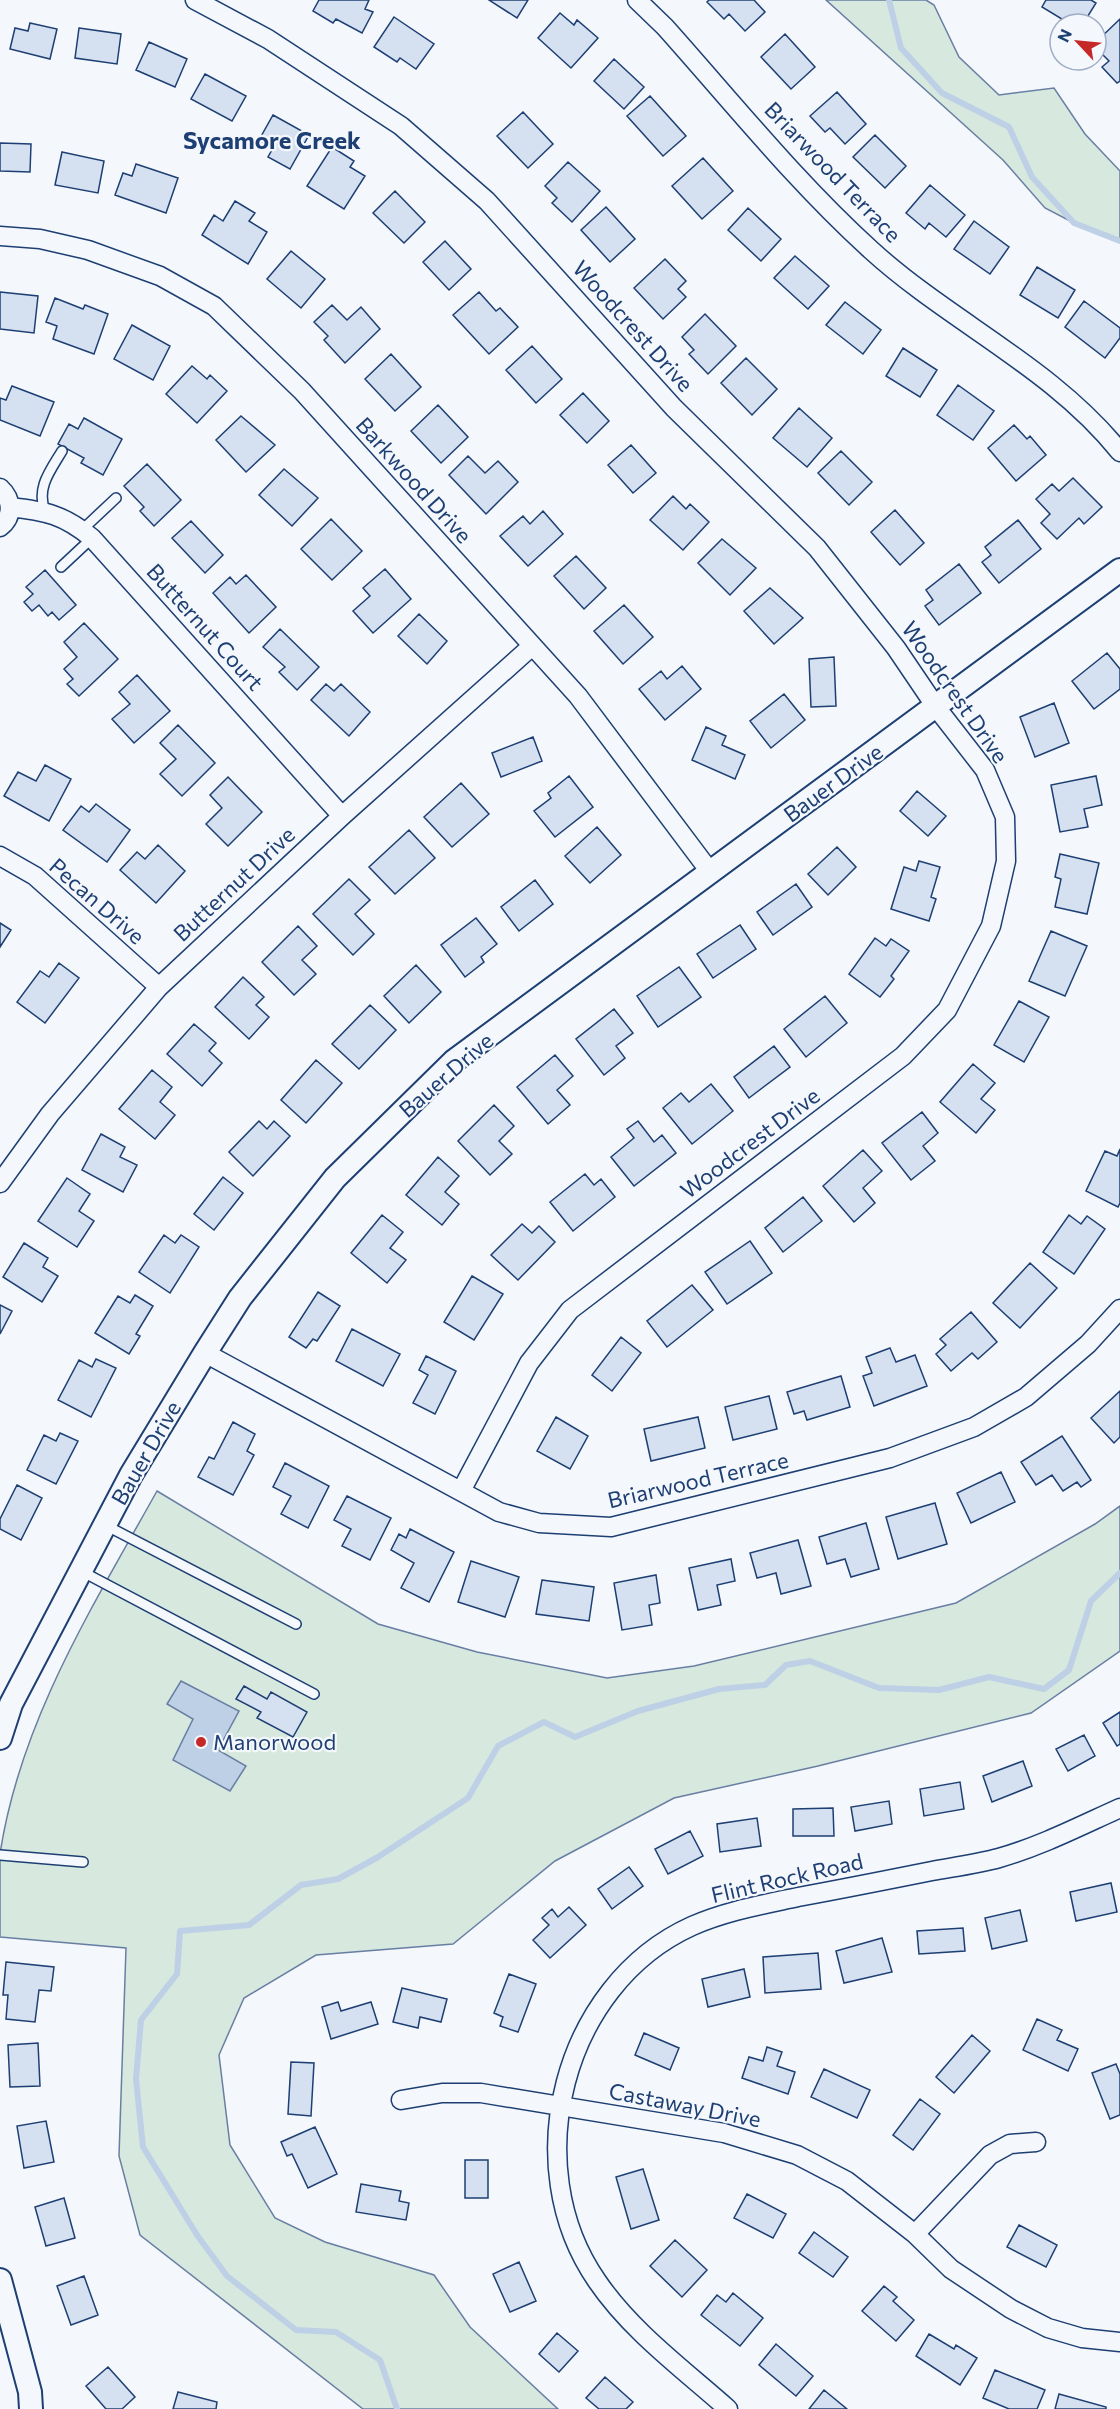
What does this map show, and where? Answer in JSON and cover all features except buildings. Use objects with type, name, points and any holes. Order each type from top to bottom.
[{"type":"street","name":"Woodcrest Drive","points":[[195,0],[268,39],[401,126],[487,201],[674,408],[817,548],[896,648],[936,707],[985,770],[1005,817],[1006,861],[991,926],[947,1010],[903,1056],[570,1310],[529,1363],[461,1491]]},
{"type":"street","name":"Briarwood Terrace","points":[[637,0],[665,27],[821,202],[871,250],[929,298],[1031,368],[1068,399],[1120,452]]},
{"type":"street","name":"Barkwood Drive","points":[[0,236],[40,239],[88,250],[160,276],[214,306],[302,391],[531,647],[578,696],[711,873]]},
{"type":"street","points":[[0,488],[9,499],[10,507],[9,516],[0,527]]},
{"type":"street","name":"Butternut Court","points":[[10,507],[45,511],[72,522],[87,534],[342,816]]},
{"type":"street","name":"Bauer Drive","points":[[0,1738],[6,1701],[81,1571],[131,1475],[240,1298],[335,1178],[454,1061],[1120,570]]},
{"type":"street","name":"Butternut Drive","points":[[0,1183],[51,1114],[159,987],[342,816],[531,647]]},
{"type":"street","name":"Pecan Drive","points":[[0,856],[35,876],[159,987]]},
{"type":"street","name":"Briarwood Terrace","points":[[205,1353],[499,1512],[538,1523],[611,1527],[890,1458],[975,1426],[1026,1397],[1088,1344],[1120,1309]]},
{"type":"street","name":"Flint Rock Road","points":[[728,2409],[630,2321],[596,2280],[572,2233],[562,2198],[556,2147],[559,2105],[577,2043],[608,1994],[645,1956],[690,1927],[738,1909],[998,1858],[1041,1844],[1120,1808]]},
{"type":"street","name":"Castaway Drive","points":[[401,2100],[442,2093],[481,2093],[724,2133],[797,2155],[847,2181],[915,2234],[951,2270],[1011,2309],[1048,2328],[1082,2338],[1120,2342]]},
{"type":"street","points":[[915,2234],[990,2155],[1010,2144],[1036,2142]]},
{"type":"street","points":[[0,2280],[30,2392],[31,2409]]},
{"type":"lane","points":[[45,511],[40,498],[42,489],[62,451]]},
{"type":"lane","points":[[61,567],[116,498]]},
{"type":"lane","points":[[105,1525],[296,1624]]},
{"type":"lane","points":[[81,1571],[314,1694]]},
{"type":"lane","points":[[0,1855],[83,1862]]},
{"type":"shaded area","points":[[826,0],[926,0],[934,5],[959,57],[999,95],[1054,88],[1085,134],[1120,171],[1120,241],[1074,223],[1045,208],[1003,160]]},
{"type":"shaded area","points":[[157,1491],[378,1624],[477,1652],[607,1678],[694,1666],[956,1603],[1095,1524],[1120,1506],[1120,1651],[1031,1713],[818,1766],[674,1798],[555,1861],[453,1944],[316,1955],[244,1998],[219,2055],[230,2145],[275,2218],[325,2242],[434,2275],[470,2327],[558,2409],[363,2409],[140,2235],[119,2156],[126,1948],[0,1937],[0,1854],[10,1805],[24,1757],[42,1711],[84,1621]]},
{"type":"water","points":[[181,1681],[239,1711],[218,1750],[246,1766],[230,1791],[173,1760],[193,1719],[167,1704]]},
{"type":"waterway","points":[[889,0],[901,48],[942,93],[1009,127],[1032,177],[1074,223],[1120,241]]},
{"type":"waterway","points":[[397,2409],[380,2360],[336,2332],[296,2330],[227,2276],[197,2235],[143,2147],[136,2079],[141,2020],[177,1974],[180,1931],[249,1925],[301,1885],[338,1879],[378,1857],[468,1798],[498,1746],[544,1722],[575,1737],[638,1711],[719,1689],[765,1685],[786,1665],[810,1661],[879,1688],[939,1690],[989,1677],[1044,1689],[1069,1670],[1091,1601],[1120,1573]]},
{"type":"place","name":"Manorwood","points":[[201,1742]]},
{"type":"district","name":"Sycamore Creek","points":[[272,141]]}]
